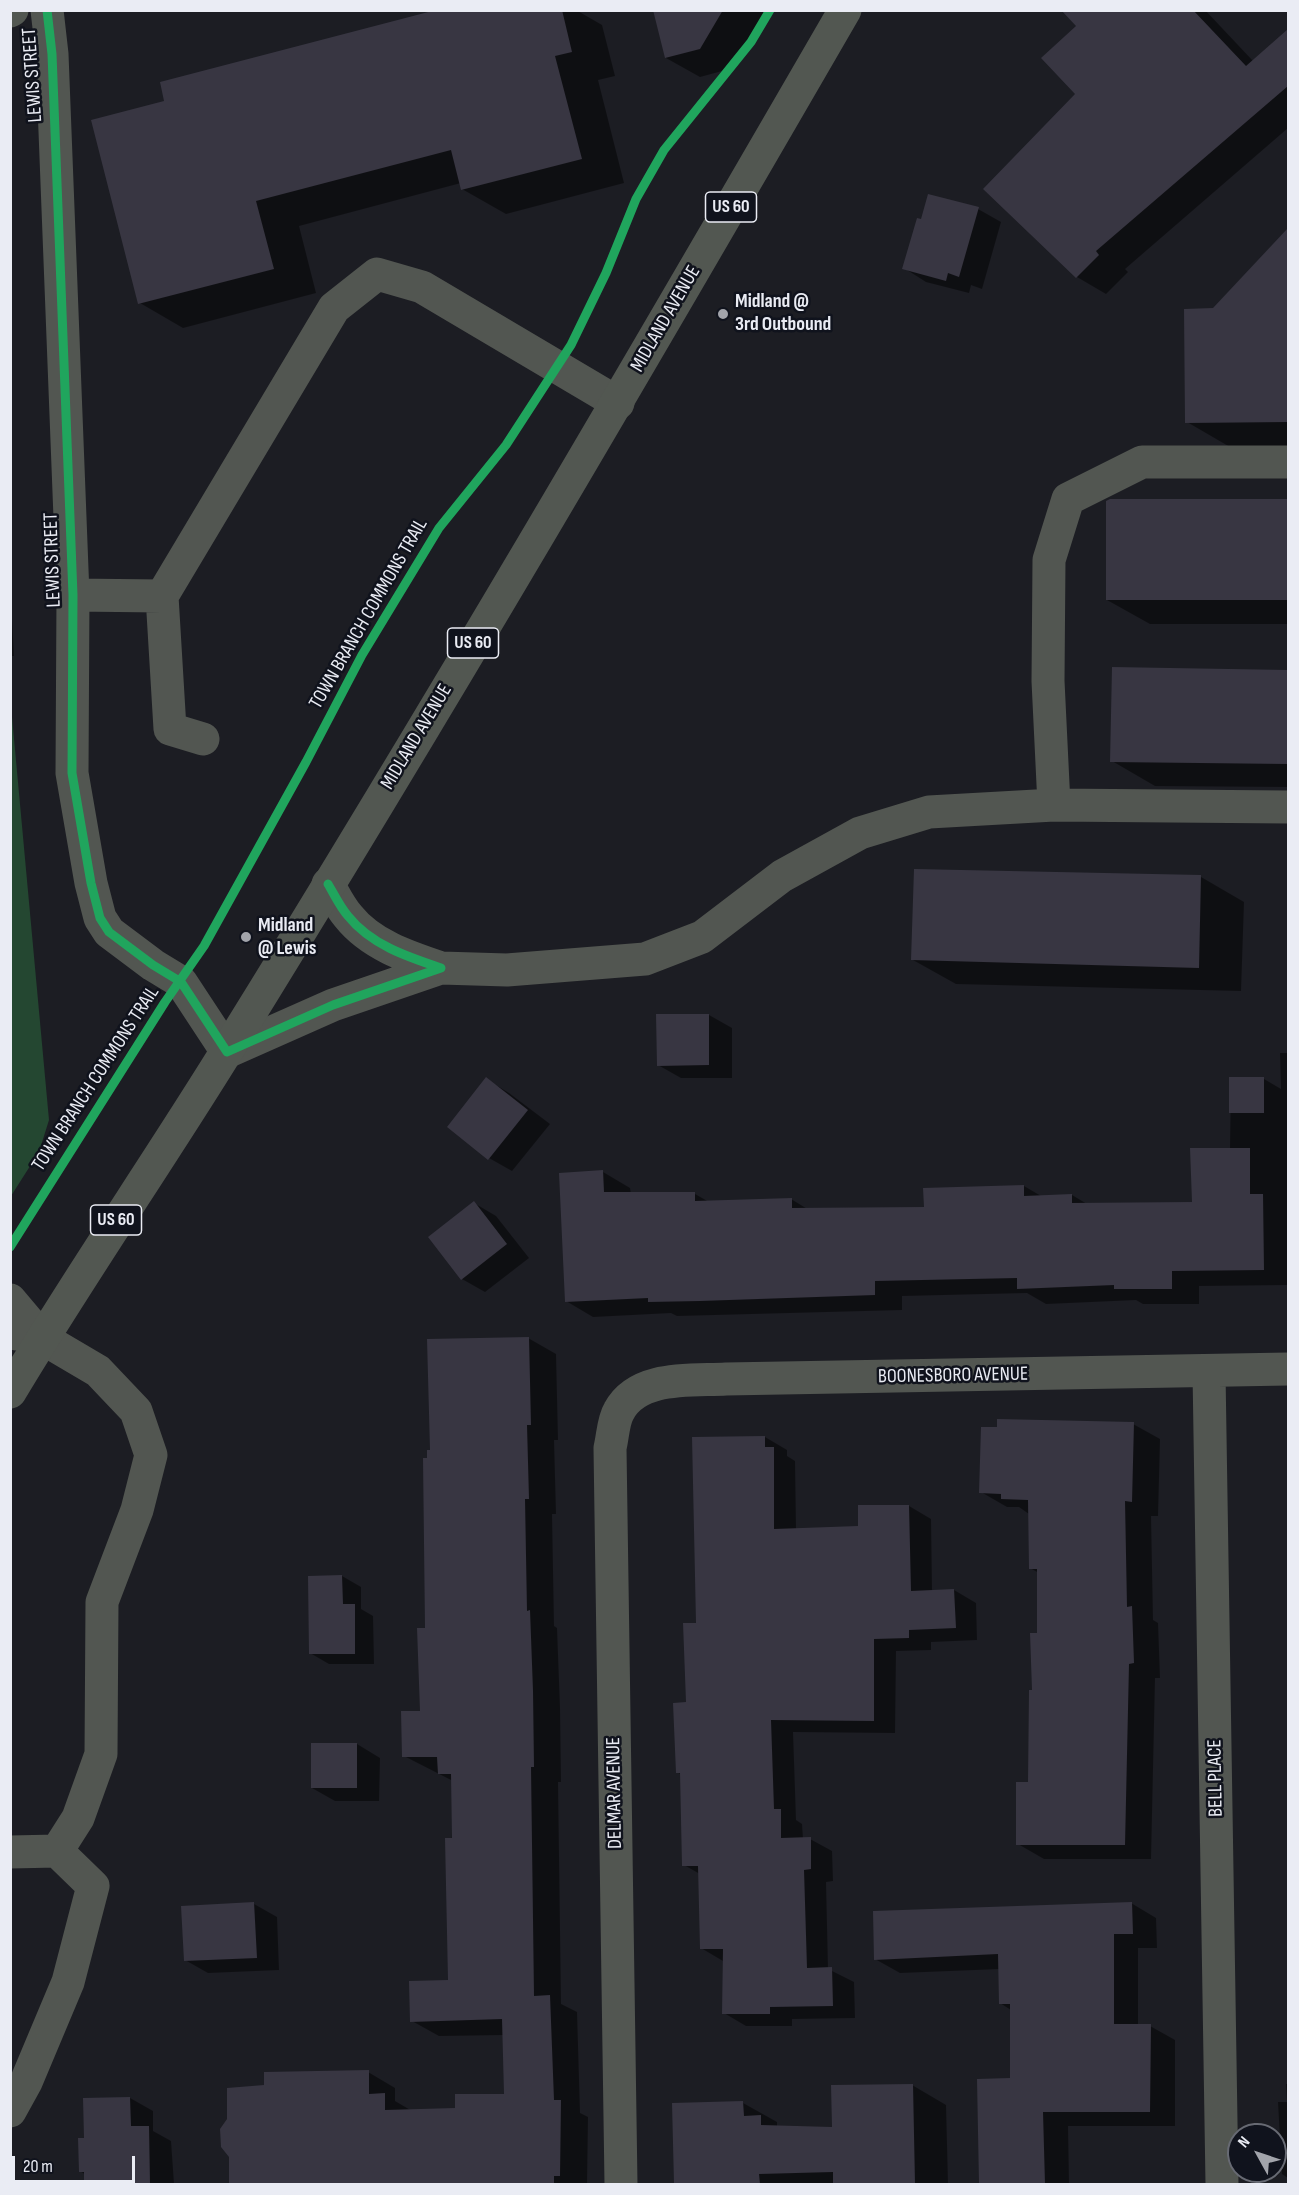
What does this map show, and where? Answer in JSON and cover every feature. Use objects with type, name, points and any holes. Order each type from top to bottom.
[{"type":"main road","name":"MIDLAND AVENUE","points":[[10,1392],[42,1338],[226,1052],[328,884],[618,403],[845,10]]},
{"type":"street","name":"LEWIS STREET","points":[[47,10],[52,54],[73,596],[72,773],[91,883],[100,918],[109,932],[120,941],[181,982],[226,1052]]},
{"type":"street","points":[[203,739],[170,729],[162,596],[333,308],[377,274],[422,287],[618,403]]},
{"type":"street","points":[[1054,805],[1048,681],[1049,560],[1068,499],[1142,462],[1288,462]]},
{"type":"street","points":[[73,596],[162,596]]},
{"type":"street","points":[[328,884],[348,917],[364,931],[394,952],[441,968],[507,970],[645,959],[702,937],[782,876],[860,833],[929,812],[1054,805],[1288,807]]},
{"type":"street","points":[[226,1052],[333,1005],[441,968]]},
{"type":"street","points":[[10,1300],[42,1338],[98,1371],[135,1411],[151,1455],[137,1510],[102,1602],[100,1754],[78,1818],[57,1851]]},
{"type":"street","points":[[10,1333],[42,1338]]},
{"type":"street","name":"BOONESBORO AVENUE","points":[[623,1403],[646,1387],[666,1382],[1288,1369]]},
{"type":"street","name":"BELL PLACE","points":[[1209,1372],[1222,2184]]},
{"type":"street","name":"DELMAR AVENUE","points":[[621,2184],[610,1448],[617,1414],[623,1403]]},
{"type":"street","points":[[10,1852],[57,1851],[93,1886],[68,1982],[26,2082],[10,2111]]},
{"type":"green space","points":[[11,706],[49,1120],[39,1152],[11,1196]]},
{"type":"building","points":[[436,10],[562,10],[572,52],[555,56],[582,159],[461,190],[451,150],[256,201],[274,269],[138,304],[91,120],[164,101],[160,82]]},
{"type":"building","points":[[653,10],[723,10],[700,49],[665,58]]},
{"type":"building","points":[[1061,10],[1193,10],[1246,66],[1288,29],[1288,86],[1096,251],[1099,255],[1076,278],[983,189],[1075,94],[1041,58],[1076,26]]},
{"type":"building","points":[[928,194],[979,207],[959,277],[948,273],[946,281],[902,269],[917,218],[921,219]]},
{"type":"building","points":[[1288,228],[1288,422],[1185,423],[1184,309],[1213,308]]},
{"type":"building","points":[[1110,499],[1288,499],[1288,600],[1106,600],[1106,501]]},
{"type":"building","points":[[1112,667],[1288,670],[1288,764],[1110,762]]},
{"type":"building","points":[[914,869],[1201,875],[1199,968],[911,960]]},
{"type":"building","points":[[656,1014],[709,1014],[709,1065],[657,1066]]},
{"type":"building","points":[[486,1077],[528,1110],[488,1160],[447,1127]]},
{"type":"building","points":[[1229,1077],[1264,1077],[1264,1113],[1229,1113]]},
{"type":"building","points":[[1190,1148],[1250,1148],[1250,1194],[1263,1194],[1264,1270],[1172,1271],[1172,1289],[1114,1289],[1114,1285],[1017,1289],[1017,1278],[875,1281],[875,1295],[648,1302],[648,1298],[565,1302],[559,1173],[603,1170],[604,1192],[695,1192],[695,1201],[792,1198],[792,1208],[924,1207],[923,1188],[1024,1185],[1024,1196],[1072,1194],[1072,1203],[1192,1202]]},
{"type":"building","points":[[474,1201],[507,1244],[461,1280],[428,1237]]},
{"type":"building","points":[[529,1337],[531,1425],[527,1425],[529,1499],[525,1499],[527,1611],[530,1610],[533,1691],[534,1767],[531,1767],[534,1996],[550,1995],[554,2100],[561,2100],[560,2176],[554,2176],[554,2184],[229,2184],[229,2157],[221,2147],[220,2129],[227,2119],[227,2088],[264,2085],[264,2072],[369,2070],[369,2094],[385,2093],[385,2110],[455,2108],[455,2094],[504,2094],[502,2019],[410,2022],[409,1981],[448,1980],[445,1838],[452,1838],[451,1774],[438,1774],[437,1757],[402,1757],[401,1711],[420,1711],[417,1628],[425,1628],[423,1458],[427,1458],[427,1450],[430,1450],[427,1339]]},
{"type":"building","points":[[997,1419],[1134,1422],[1132,1502],[1125,1501],[1127,1607],[1132,1606],[1134,1663],[1129,1664],[1125,1845],[1016,1845],[1016,1782],[1028,1782],[1029,1690],[1032,1690],[1030,1633],[1037,1633],[1037,1569],[1029,1569],[1028,1500],[1001,1499],[1001,1494],[979,1493],[981,1427],[997,1427]]},
{"type":"building","points":[[765,1436],[765,1447],[774,1447],[774,1529],[858,1526],[858,1505],[909,1505],[911,1591],[954,1589],[956,1628],[909,1630],[909,1638],[874,1639],[874,1721],[771,1720],[774,1809],[781,1809],[781,1838],[811,1837],[811,1869],[804,1870],[807,1968],[832,1967],[833,2006],[770,2007],[770,2014],[722,2014],[723,1949],[700,1949],[698,1866],[682,1866],[680,1773],[676,1773],[673,1703],[686,1702],[683,1623],[696,1623],[692,1437]]},
{"type":"building","points":[[342,1575],[343,1604],[355,1604],[355,1654],[309,1654],[308,1576]]},
{"type":"building","points":[[311,1743],[357,1743],[357,1788],[311,1788]]},
{"type":"building","points":[[254,1902],[257,1958],[184,1961],[181,1906]]},
{"type":"building","points":[[1132,1902],[1133,1934],[1114,1934],[1114,2024],[1151,2024],[1150,2112],[1043,2112],[1045,2184],[979,2184],[977,2079],[1010,2078],[1010,2004],[999,2004],[998,1954],[874,1960],[873,1911]]},
{"type":"building","points":[[913,2084],[915,2184],[833,2184],[833,2172],[759,2174],[760,2184],[674,2184],[672,2103],[743,2101],[744,2116],[761,2115],[761,2125],[832,2127],[831,2085]]},
{"type":"building","points":[[130,2097],[131,2126],[149,2126],[150,2184],[84,2184],[84,2172],[79,2172],[78,2138],[84,2138],[83,2098]]},
{"type":"cycle path","points":[[47,10],[52,54],[73,595],[72,773],[91,883],[100,918],[109,932],[153,965],[181,982],[227,1052],[333,1005],[441,968],[391,949],[368,935],[345,912],[328,884]]},
{"type":"cycle path","name":"TOWN BRANCH COMMONS TRAIL","points":[[10,1247],[165,1002],[204,946],[306,762],[362,655],[439,528],[506,445],[571,345],[606,273],[636,199],[664,150],[751,42],[770,10]]},
{"type":"place","name":"Midland @ 3rd Outbound","points":[[723,314]]},
{"type":"place","name":"Midland @ Lewis","points":[[246,937]]}]
